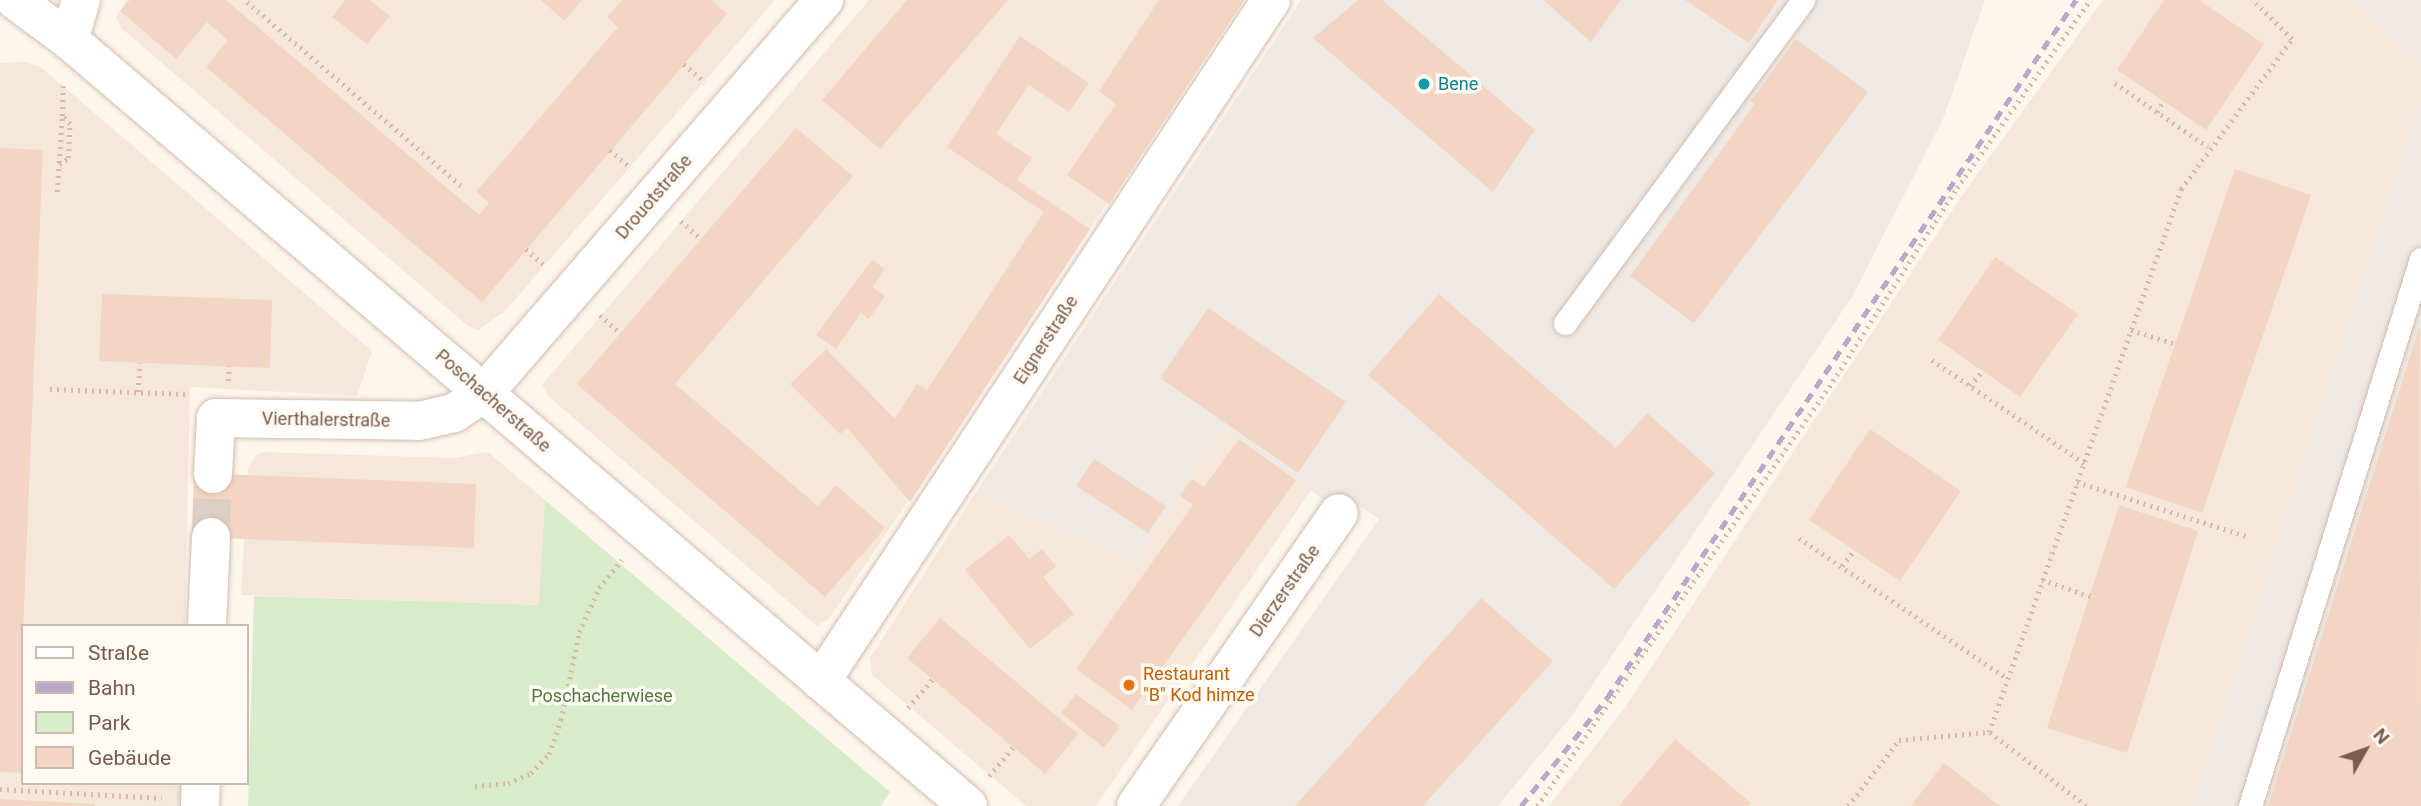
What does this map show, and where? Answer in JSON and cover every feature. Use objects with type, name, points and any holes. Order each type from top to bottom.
[{"type":"street","name":"Poschacherstraße","points":[[15,0],[69,40],[955,794]]},
{"type":"street","points":[[69,40],[81,0]]},
{"type":"street","name":"Drouotstraße","points":[[484,393],[824,0]]},
{"type":"street","name":"Eignerstraße","points":[[821,681],[1271,0]]},
{"type":"street","name":"Vierthalerstraße","points":[[213,474],[216,418],[419,421],[454,413],[484,393]]},
{"type":"street","name":"Dierzerstraße","points":[[1136,806],[1339,513]]},
{"type":"street","points":[[207,624],[211,537]]},
{"type":"lane","points":[[1565,323],[1803,0]]},
{"type":"lane","points":[[2250,806],[2421,259]]},
{"type":"path","points":[[1537,806],[1829,387],[1957,188],[2090,0]]},
{"type":"path","points":[[1989,732],[2181,189],[2208,147],[2292,39],[2252,0]]},
{"type":"path","points":[[247,2],[464,188]]},
{"type":"path","points":[[684,64],[709,85]]},
{"type":"path","points":[[57,192],[59,164],[68,158],[69,146],[70,124],[62,116],[63,78]]},
{"type":"path","points":[[2115,83],[2208,147]]},
{"type":"path","points":[[2157,111],[2163,101]]},
{"type":"path","points":[[610,150],[634,171]]},
{"type":"path","points":[[675,216],[701,239]]},
{"type":"path","points":[[526,249],[549,269]]},
{"type":"path","points":[[594,310],[621,332]]},
{"type":"path","points":[[2131,330],[2175,344]]},
{"type":"path","points":[[1932,360],[2084,463]]},
{"type":"path","points":[[138,392],[140,363]]},
{"type":"path","points":[[1970,386],[1982,370]]},
{"type":"path","points":[[50,389],[197,395]]},
{"type":"path","points":[[2077,482],[2246,536]]},
{"type":"path","points":[[1799,538],[2008,679]]},
{"type":"path","points":[[1842,566],[1854,550]]},
{"type":"path","points":[[475,786],[508,783],[531,773],[549,754],[561,720],[579,632],[599,588],[624,557]]},
{"type":"path","points":[[2042,580],[2090,596]]},
{"type":"path","points":[[905,712],[932,678]]},
{"type":"path","points":[[1848,806],[1899,740],[1989,732],[2085,806]]},
{"type":"path","points":[[955,794],[1013,747]]},
{"type":"path","points":[[0,789],[189,796]]},
{"type":"shaded area","points":[[126,0],[775,0],[505,311],[478,330],[468,326],[121,28],[116,18]]},
{"type":"shaded area","points":[[869,0],[1243,0],[829,619],[817,626],[549,397],[542,385]]},
{"type":"shaded area","points":[[1301,0],[1985,0],[1943,119],[1853,295],[1571,717],[1498,806],[1178,806],[1379,519],[1348,498],[1338,510],[1222,426],[1134,562],[976,492]]},
{"type":"shaded area","points":[[2103,0],[2351,0],[2421,64],[2421,98],[2193,806],[1549,806],[1626,706],[1963,194]]},
{"type":"shaded area","points":[[2351,0],[2421,0],[2421,64]]},
{"type":"shaded area","points":[[27,62],[42,68],[372,351],[357,396],[190,387],[185,624],[21,624],[21,785],[181,785],[181,806],[0,806],[0,63]]},
{"type":"shaded area","points":[[2421,98],[2421,806],[2193,806]]},
{"type":"shaded area","points":[[1222,425],[1311,490],[1096,806],[1026,806],[872,675],[870,658],[976,492],[1134,561]]},
{"type":"shaded area","points":[[265,452],[453,458],[488,452],[545,500],[540,605],[241,595],[248,468],[255,456]]},
{"type":"green space","name":"Poschacherwiese","points":[[545,500],[890,792],[880,806],[248,806],[254,596],[539,605]]},
{"type":"building","points":[[130,0],[226,0],[479,215],[489,203],[476,192],[618,27],[607,17],[622,0],[711,0],[727,14],[482,302],[206,67],[228,40],[207,22],[176,59],[120,11]]},
{"type":"building","points":[[345,0],[369,0],[390,16],[367,44],[332,17]]},
{"type":"building","points":[[541,0],[582,0],[564,21]]},
{"type":"building","points":[[907,0],[1008,0],[880,149],[822,100]]},
{"type":"building","points":[[1159,0],[1244,0],[1109,204],[1067,175],[1116,104],[1099,91]]},
{"type":"building","name":"Bene","points":[[1358,0],[1382,0],[1535,130],[1493,192],[1313,38]]},
{"type":"building","points":[[1543,0],[1621,0],[1591,42]]},
{"type":"building","points":[[1685,0],[1778,0],[1749,43]]},
{"type":"building","points":[[2164,0],[2199,0],[2264,44],[2206,130],[2117,70]]},
{"type":"building","points":[[1020,36],[1089,83],[1069,112],[1029,85],[996,134],[1032,158],[1017,180],[1090,229],[910,502],[847,428],[840,434],[790,384],[826,349],[895,419],[917,384],[927,390],[1044,212],[947,147]]},
{"type":"building","points":[[1796,39],[1868,92],[1694,323],[1630,276],[1755,104],[1751,101]]},
{"type":"building","points":[[796,128],[853,176],[675,384],[818,506],[836,485],[885,528],[825,597],[577,384]]},
{"type":"building","points":[[0,148],[43,150],[23,624],[21,624],[21,773],[0,772]]},
{"type":"building","points":[[2235,169],[2311,195],[2202,513],[2126,487]]},
{"type":"building","points":[[1995,257],[2078,314],[2020,397],[1938,340]]},
{"type":"building","points":[[872,260],[885,269],[873,287],[885,296],[869,319],[861,313],[836,349],[816,335]]},
{"type":"building","points":[[102,294],[272,300],[270,368],[99,361]]},
{"type":"building","points":[[1439,294],[1616,448],[1647,413],[1715,473],[1614,589],[1368,375]]},
{"type":"building","points":[[1208,308],[1346,402],[1298,473],[1160,378]]},
{"type":"building","points":[[2420,325],[2421,806],[2268,806]]},
{"type":"building","points":[[1870,429],[1961,491],[1900,581],[1809,520]]},
{"type":"building","points":[[1239,439],[1296,480],[1132,710],[1076,669],[1193,505],[1180,496],[1192,479],[1204,487]]},
{"type":"building","points":[[1094,459],[1166,506],[1148,533],[1076,486]]},
{"type":"building","points":[[194,473],[476,484],[474,548],[192,537]]},
{"type":"building","points":[[2119,505],[2198,531],[2127,753],[2047,728]]},
{"type":"building","points":[[1009,535],[1029,559],[1042,549],[1056,566],[1043,577],[1074,614],[1030,649],[965,570]]},
{"type":"building","points":[[1481,598],[1553,661],[1423,806],[1295,806]]},
{"type":"building","points":[[940,618],[1078,734],[1045,774],[907,658]]},
{"type":"building","points":[[1076,694],[1120,726],[1104,748],[1061,713]]},
{"type":"building","points":[[1675,739],[1751,803],[1748,806],[1619,806]]},
{"type":"building","points":[[1944,763],[2000,806],[1911,806]]},
{"type":"building","points":[[0,799],[95,804],[95,806],[0,806]]},
{"type":"tunnel","points":[[211,537],[213,474]]},
{"type":"railway","points":[[1521,806],[1607,698],[2076,0]]},
{"type":"place","name":"Bene","points":[[1424,84]]},
{"type":"place","name":"Restaurant \"B\" Kod himze","points":[[1129,685]]}]
